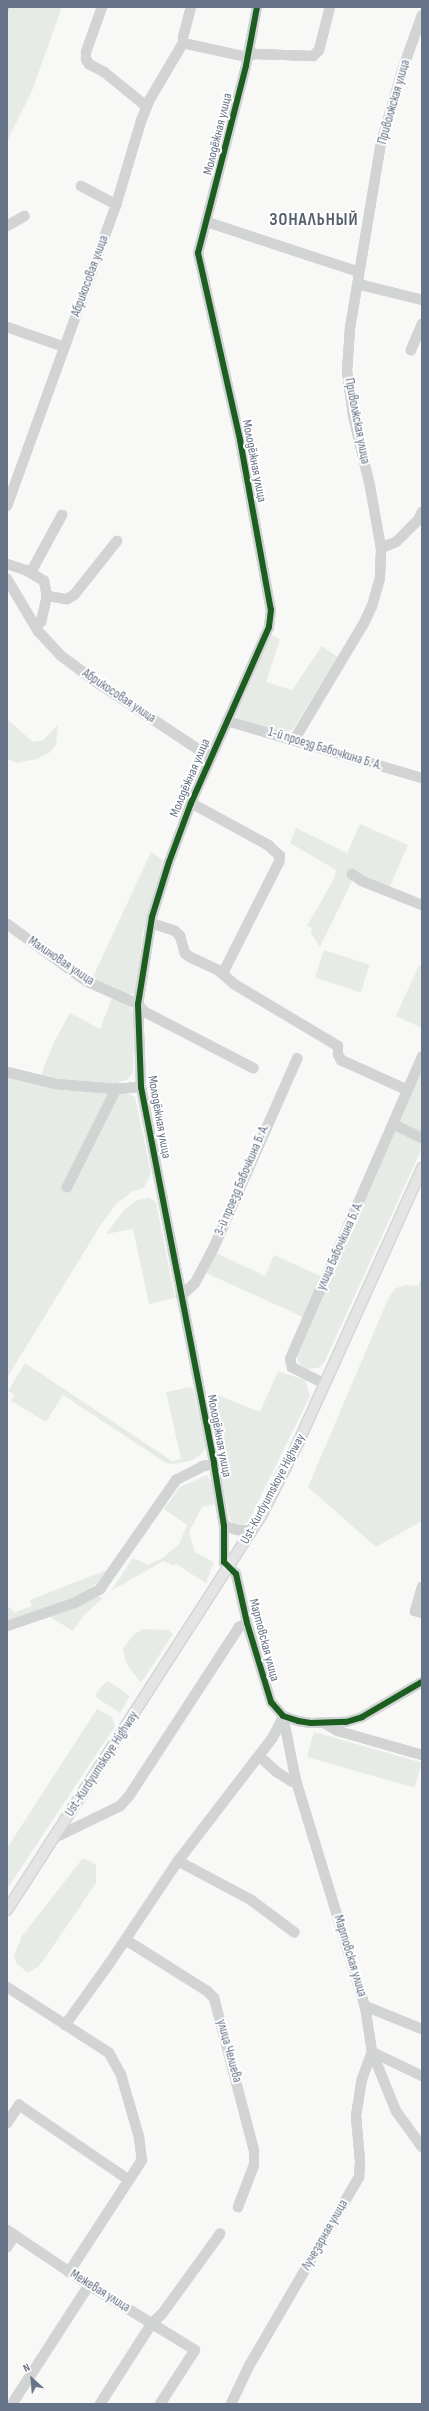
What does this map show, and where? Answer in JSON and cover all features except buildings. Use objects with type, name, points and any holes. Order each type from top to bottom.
[{"type":"main road","name":"Ust-Kurdyumskoye Highway","points":[[7,1910],[252,1530],[298,1443],[422,1168]]},
{"type":"street","points":[[102,7],[86,52],[86,59],[89,64],[104,72],[147,107]]},
{"type":"street","name":"Абрикосовая улица","points":[[7,506],[116,205],[141,121],[147,107],[183,43],[183,37],[191,7]]},
{"type":"street","name":"Молодёжная улица","points":[[228,1567],[224,1562],[224,1526],[214,1464],[141,1087],[138,1004],[151,923],[169,862],[190,802],[269,627],[272,610],[240,440],[198,262],[199,242],[207,222],[247,57],[257,7]]},
{"type":"street","points":[[183,43],[247,57],[255,54],[313,56],[319,50],[330,7]]},
{"type":"street","name":"Приволжская улица","points":[[294,740],[364,623],[372,606],[380,578],[380,548],[370,486],[353,415],[347,371],[350,328],[381,142],[402,71],[422,15]]},
{"type":"street","points":[[81,186],[116,205]]},
{"type":"street","points":[[7,226],[24,216]]},
{"type":"street","points":[[207,222],[359,272]]},
{"type":"street","points":[[358,284],[422,300]]},
{"type":"street","points":[[410,350],[422,324]]},
{"type":"street","points":[[7,327],[64,347]]},
{"type":"street","points":[[380,548],[396,542],[418,520],[422,512]]},
{"type":"street","points":[[31,572],[62,515]]},
{"type":"street","points":[[47,596],[67,599],[74,595],[117,541]]},
{"type":"street","points":[[7,564],[31,572],[44,581],[47,596],[41,622],[36,626]]},
{"type":"street","name":"Абрикосовая улица","points":[[7,579],[36,626],[60,655],[95,681],[210,757]]},
{"type":"street","name":"1-й проезд Бабочкина Б. А.","points":[[227,721],[422,778]]},
{"type":"street","name":"Молодёжная улица","points":[[190,802],[268,845],[280,856],[279,862],[223,973]]},
{"type":"street","points":[[352,874],[362,881],[422,905]]},
{"type":"street","points":[[151,923],[175,931],[180,936],[185,953],[223,973],[234,984],[338,1046],[338,1054],[341,1060],[407,1090]]},
{"type":"street","name":"Малиновая улица","points":[[7,924],[86,980],[138,1004]]},
{"type":"street","points":[[138,1004],[145,1012],[253,1068]]},
{"type":"street","name":"улица Бабочкина Б. А.","points":[[325,1384],[292,1367],[290,1359],[422,1057]]},
{"type":"street","name":"3-й проезд Бабочкина Б. А.","points":[[181,1296],[195,1283],[214,1247],[297,1059]]},
{"type":"street","points":[[7,1072],[56,1084],[116,1089],[141,1087]]},
{"type":"street","points":[[67,1187],[116,1089]]},
{"type":"street","points":[[393,1124],[422,1138]]},
{"type":"street","points":[[7,1626],[74,1603],[100,1589],[176,1480],[203,1466],[214,1464]]},
{"type":"street","points":[[224,1526],[238,1530],[252,1530]]},
{"type":"street","name":"Мартовская улица","points":[[228,1567],[236,1574],[247,1623],[266,1691],[276,1711],[283,1716],[296,1781],[365,2006],[372,2052],[396,2111],[422,2147]]},
{"type":"street","points":[[422,1587],[416,1611],[422,1613]]},
{"type":"street","points":[[54,1838],[120,1806],[134,1790],[240,1627],[247,1623]]},
{"type":"street","points":[[65,2025],[126,1940],[178,1861],[273,1737],[283,1716],[311,1723],[354,1721],[422,1682]]},
{"type":"street","points":[[326,1723],[338,1731],[422,1755]]},
{"type":"street","points":[[259,1756],[277,1772],[291,1781],[296,1781]]},
{"type":"street","points":[[178,1861],[251,1900],[294,1932]]},
{"type":"street","name":"улица Челиева","points":[[126,1940],[207,1991],[214,1998],[254,2151],[254,2165],[238,2207]]},
{"type":"street","points":[[7,1987],[109,2054],[121,2075],[139,2137],[142,2160],[69,2272]]},
{"type":"street","points":[[365,2006],[422,2029]]},
{"type":"street","points":[[372,2052],[422,2076]]},
{"type":"street","name":"Лучезарная улица","points":[[231,2404],[249,2366],[359,2177],[360,2161],[356,2116],[362,2079],[372,2052]]},
{"type":"street","points":[[7,2123],[19,2105],[129,2180]]},
{"type":"street","name":"Межевая улица","points":[[7,2230],[89,2285],[195,2350],[160,2404]]},
{"type":"street","points":[[100,2404],[152,2323],[162,2314],[220,2234]]},
{"type":"street","points":[[7,2247],[15,2235]]},
{"type":"street","points":[[12,2404],[89,2285]]},
{"type":"shaded area","points":[[7,7],[62,7],[32,91],[7,141]]},
{"type":"shaded area","points":[[271,635],[280,639],[266,682],[292,690],[322,646],[338,657],[293,729],[281,734],[238,719],[236,716]]},
{"type":"shaded area","points":[[7,719],[33,742],[43,740],[58,725],[56,745],[49,753],[36,759],[17,763],[7,759]]},
{"type":"shaded area","points":[[360,824],[408,845],[389,888],[356,873],[320,947],[311,933],[312,928],[307,926],[334,879],[336,870],[290,843],[296,828],[347,853]]},
{"type":"shaded area","points":[[151,852],[163,860],[143,932],[135,993],[126,996],[92,979]]},
{"type":"shaded area","points":[[324,950],[370,965],[361,992],[315,978]]},
{"type":"shaded area","points":[[419,965],[422,966],[422,1028],[396,1016]]},
{"type":"shaded area","points":[[113,995],[127,1002],[134,1013],[133,1072],[128,1079],[115,1084],[56,1081],[40,1077],[54,1042],[70,1013],[100,1029]]},
{"type":"shaded area","points":[[422,1066],[422,1133],[398,1122]]},
{"type":"shaded area","points":[[7,1076],[60,1089],[128,1093],[135,1097],[151,1173],[144,1188],[133,1191],[116,1204],[100,1226],[7,1378]]},
{"type":"shaded area","points":[[398,1130],[417,1140],[422,1148],[324,1363],[318,1368],[305,1369],[299,1363],[296,1354],[392,1133]]},
{"type":"shaded area","points":[[149,1198],[156,1202],[175,1298],[149,1304],[133,1229],[106,1234],[124,1210],[137,1200]]},
{"type":"shaded area","points":[[214,1252],[265,1276],[274,1255],[323,1277],[303,1317],[204,1272]]},
{"type":"shaded area","points":[[422,1277],[422,1521],[376,1547],[308,1487],[389,1297],[396,1288],[406,1285],[418,1286]]},
{"type":"shaded area","points":[[25,1363],[172,1461],[181,1459],[166,1392],[190,1387],[193,1389],[206,1446],[202,1453],[193,1460],[174,1464],[166,1463],[63,1395],[46,1422],[11,1401],[15,1395],[8,1391]]},
{"type":"shaded area","points":[[278,1371],[305,1380],[310,1396],[248,1522],[241,1526],[235,1526],[230,1520],[205,1397],[218,1395],[260,1412]]},
{"type":"shaded area","points":[[207,1475],[212,1483],[215,1504],[202,1507],[189,1532],[195,1552],[214,1562],[206,1583],[176,1564],[174,1566],[163,1561],[111,1591],[133,1558],[148,1565],[164,1557],[179,1544],[187,1525],[164,1509],[180,1487]]},
{"type":"shaded area","points":[[104,1571],[107,1572],[102,1580],[74,1599],[7,1623],[7,1608],[10,1607],[14,1613],[32,1606],[30,1600]]},
{"type":"shaded area","points":[[98,1596],[103,1598],[84,1615],[73,1631],[47,1615],[81,1605]]},
{"type":"shaded area","points":[[143,1629],[168,1630],[173,1634],[143,1680],[140,1682],[126,1663],[123,1649],[133,1635]]},
{"type":"shaded area","points":[[108,1681],[130,1696],[120,1713],[97,1698],[96,1694]]},
{"type":"shaded area","points":[[97,1709],[112,1717],[115,1726],[7,1889],[7,1848]]},
{"type":"shaded area","points":[[314,1732],[422,1763],[414,1788],[307,1757]]},
{"type":"shaded area","points":[[83,1858],[96,1864],[96,1883],[45,1958],[38,1967],[28,1973],[16,1963],[14,1955],[22,1936]]},
{"type":"waterway","points":[[7,12],[9,7]]},
{"type":"cycle path","points":[[257,7],[246,66],[198,253],[240,440],[271,610],[269,627],[191,803],[169,862],[152,917],[138,1004],[141,1087],[214,1464],[224,1526],[224,1562],[236,1574],[247,1623],[271,1702],[283,1716],[298,1721],[311,1723],[346,1722],[362,1717],[422,1682]]},
{"type":"district","name":"ЗОНАЛЬНЫЙ","points":[[314,221]]}]
